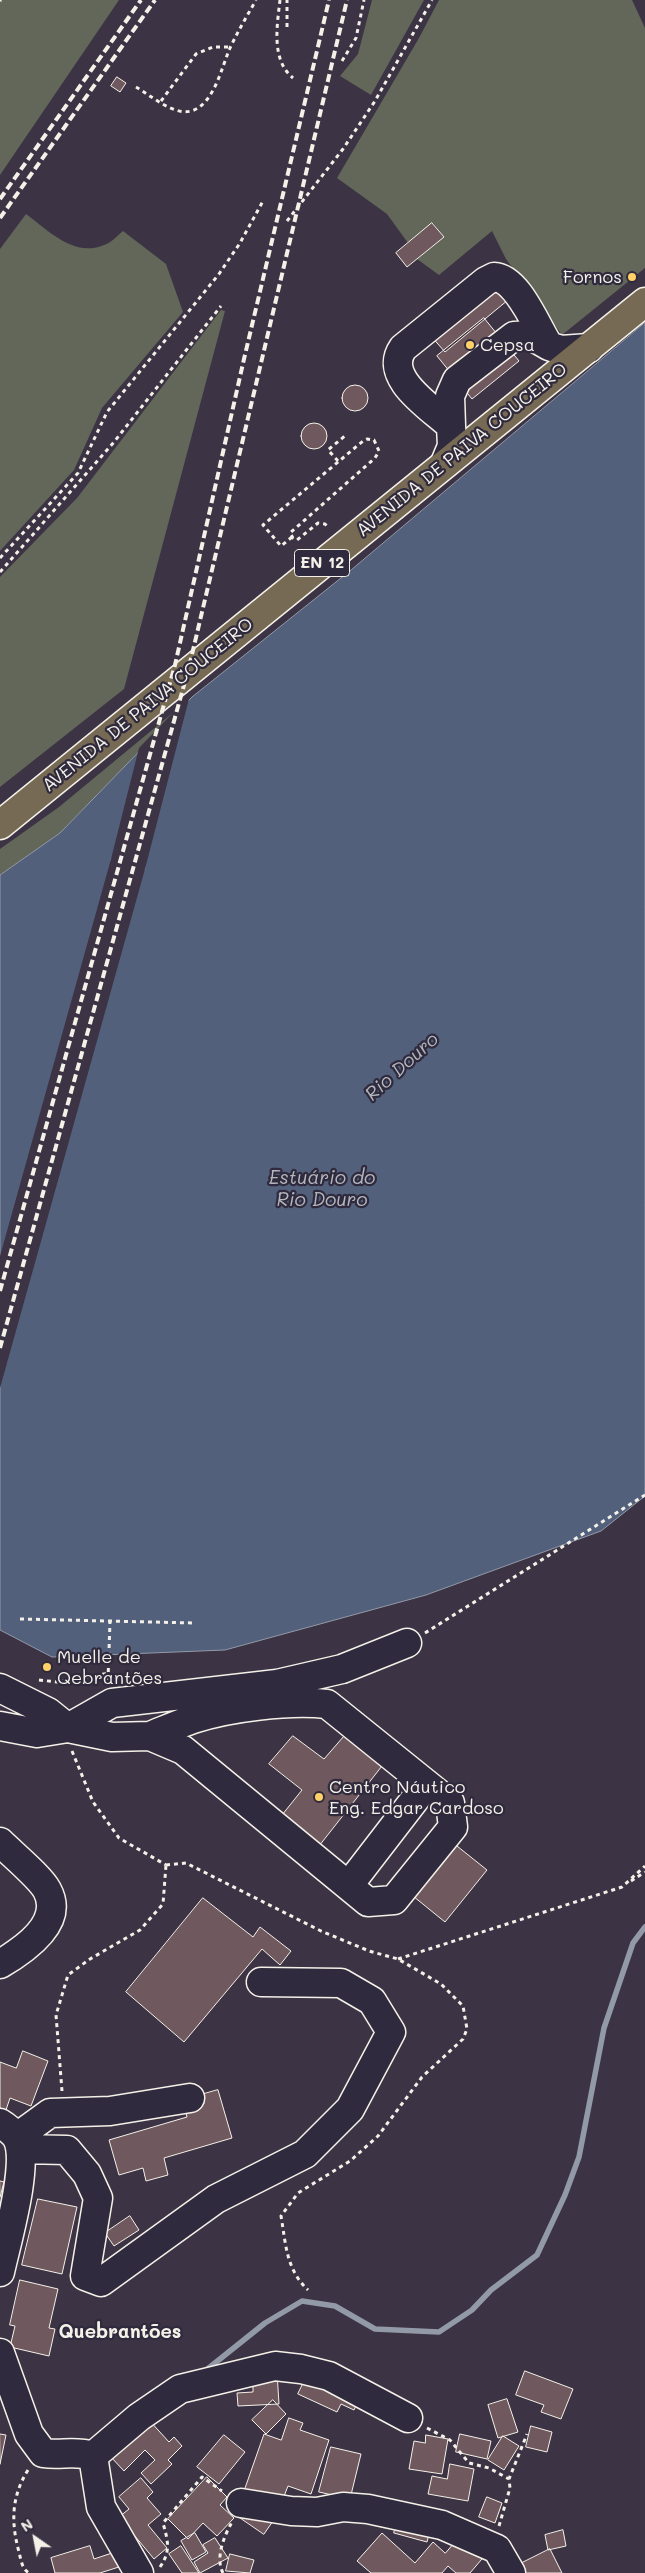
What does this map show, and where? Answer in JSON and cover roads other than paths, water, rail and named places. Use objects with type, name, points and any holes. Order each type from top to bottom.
[{"type":"main road","name":"AVENIDA DE PAIVA COUCEIRO","points":[[0,824],[645,302]]},
{"type":"street","points":[[451,426],[414,394],[399,375],[396,360],[402,348],[494,277],[508,281],[518,293],[549,346]]},
{"type":"street","points":[[445,463],[452,446],[450,396],[457,380],[514,336],[530,335],[549,346],[561,350],[588,348]]},
{"type":"street","points":[[0,1726],[37,1733],[68,1728],[112,1704],[277,1684],[342,1669],[407,1644]]},
{"type":"street","points":[[0,1688],[48,1712],[68,1728],[112,1737],[150,1736],[195,1718],[248,1708],[305,1702],[327,1704],[450,1803],[453,1827],[394,1900],[368,1902],[184,1750],[150,1736]]},
{"type":"street","points":[[349,1885],[426,1785]]},
{"type":"street","points":[[0,1842],[46,1888],[52,1902],[49,1917],[34,1942],[0,1964]]},
{"type":"street","points":[[12,2136],[67,2150],[87,2174],[98,2198],[85,2276],[102,2282],[216,2198],[305,2154],[350,2109],[391,2032],[372,2001],[341,1983],[261,1982]]},
{"type":"street","points":[[12,2136],[50,2113],[110,2111],[190,2098]]},
{"type":"street","points":[[0,2272],[19,2188],[12,2136]]},
{"type":"street","points":[[0,2353],[29,2434],[43,2453],[55,2454],[78,2451],[93,2456]]},
{"type":"street","points":[[93,2456],[139,2417],[180,2389],[275,2366],[301,2369],[329,2376],[408,2418]]},
{"type":"street","points":[[93,2456],[101,2507],[139,2573]]},
{"type":"street","points":[[241,2503],[291,2511],[317,2512],[343,2507],[368,2509],[442,2525],[497,2549],[511,2573]]},
{"type":"water","name":"Estuário do Rio Douro","points":[[645,323],[645,1496],[601,1531],[426,1595],[225,1650],[52,1657],[0,1630],[0,875],[60,833],[192,697],[351,570]],"holes":[[[133,847],[144,855],[145,869],[137,879],[123,881],[113,872],[111,859],[119,848]]]},
{"type":"waterway","points":[[205,2371],[265,2323],[302,2301],[335,2306],[375,2329],[439,2332],[472,2310],[491,2290],[537,2255],[565,2195],[579,2157],[604,2028],[633,1943],[645,1927]]},
{"type":"railway","points":[[0,199],[141,0]]},
{"type":"railway","points":[[0,218],[155,0]]},
{"type":"railway","points":[[0,1291],[175,665],[244,359],[329,0]]},
{"type":"railway","points":[[0,1348],[189,667],[347,0]]},
{"type":"place","name":"Fornos","points":[[632,277]]},
{"type":"place","name":"Cepsa","points":[[470,345]]},
{"type":"place","name":"Muelle de Qebrantões","points":[[47,1667]]},
{"type":"place","name":"Centro Náutico Eng. Edgar Cardoso","points":[[319,1797]]},
{"type":"district","name":"Quebrantões","points":[[120,2332]]},
{"type":"water label","name":"Rio Douro","points":[[402,1067]]}]
